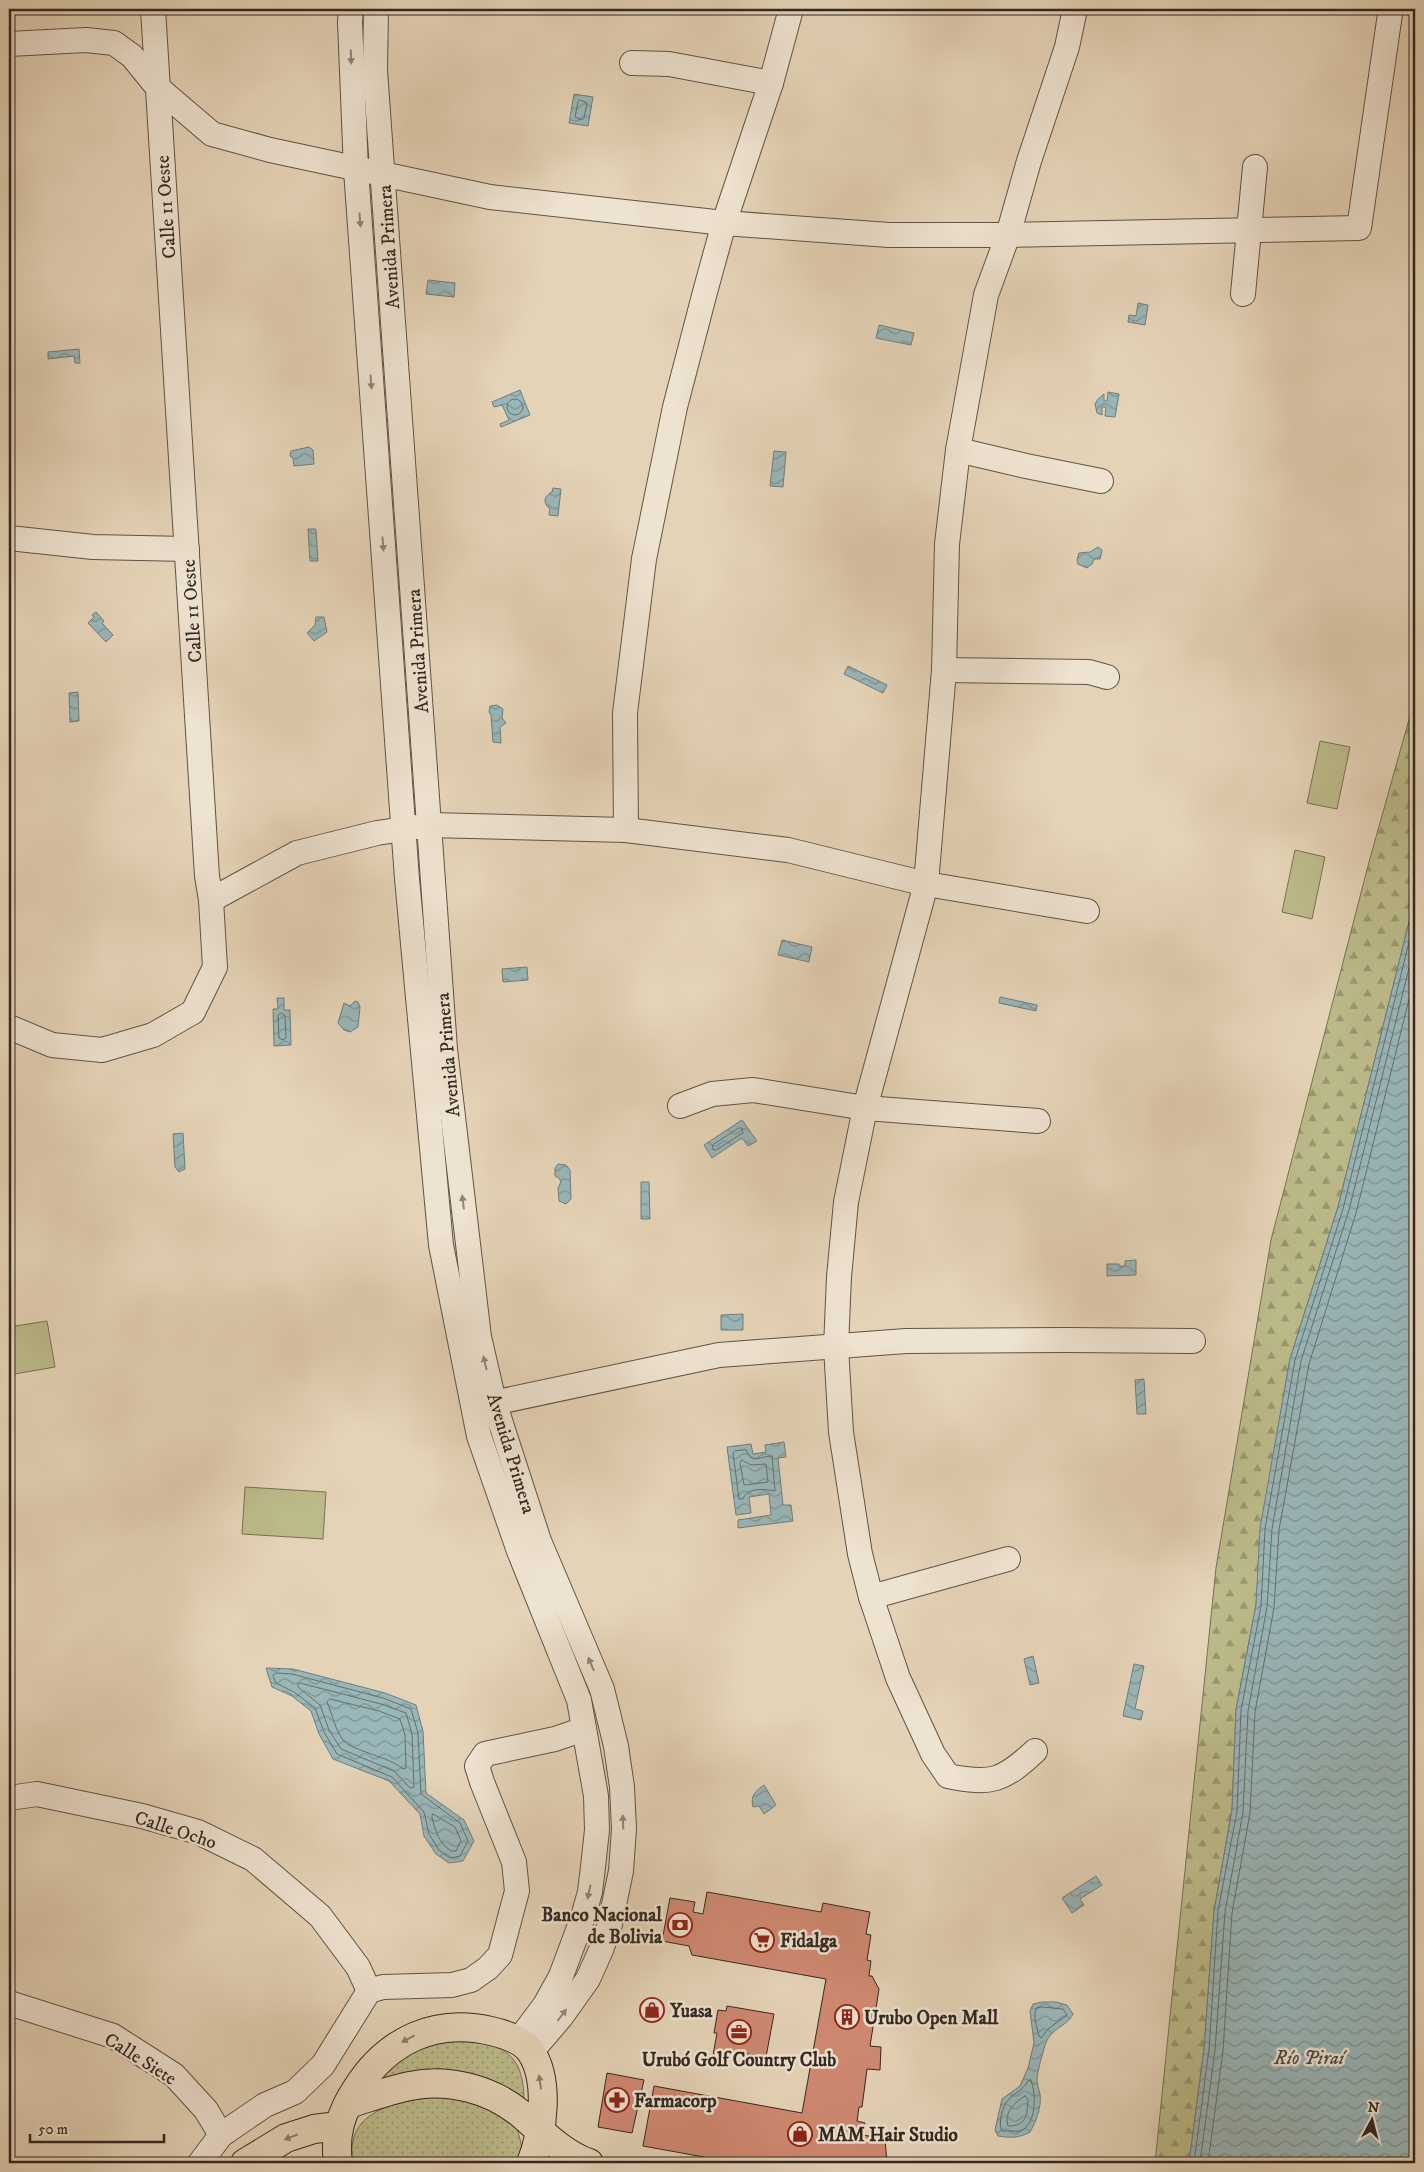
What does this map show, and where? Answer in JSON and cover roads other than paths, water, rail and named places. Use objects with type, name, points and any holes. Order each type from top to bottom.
[{"type":"main road","points":[[338,2163],[336,2146],[343,2115],[366,2074],[390,2050],[416,2035],[454,2027],[498,2032],[524,2047],[540,2077],[541,2131],[531,2163]]},
{"type":"main road","points":[[245,2163],[286,2138],[314,2129],[410,2086],[430,2083],[455,2085],[481,2091],[514,2108],[561,2148],[588,2163]]},
{"type":"street","name":"Calle 11 Oeste","points":[[9,1027],[52,1045],[102,1050],[153,1035],[193,1012],[214,967],[154,9]]},
{"type":"street","name":"Avenida Primera","points":[[351,9],[356,170],[407,879],[441,1245],[483,1405],[602,1689],[616,1746],[622,1787],[624,1829],[621,1871],[610,1924],[601,1950],[588,1979],[561,2017],[524,2047]]},
{"type":"street","name":"Avenida Primera","points":[[376,9],[375,70],[445,1049],[479,1337],[483,1405],[496,1491],[579,1700],[596,1796],[597,1830],[590,1892],[583,1917],[561,1976],[524,2047]]},
{"type":"street","points":[[626,830],[625,713],[644,560],[675,407],[724,223],[771,83],[791,9]]},
{"type":"street","points":[[1035,1751],[1017,1768],[1000,1778],[975,1782],[948,1776],[933,1754],[898,1678],[871,1597],[860,1554],[841,1432],[836,1347],[839,1277],[846,1202],[865,1108],[926,884],[944,670],[947,544],[958,450],[986,295],[1008,235],[1029,161],[1067,47],[1075,9]]},
{"type":"street","points":[[9,44],[86,40],[114,43],[132,56],[158,88],[212,134],[356,170],[490,197],[724,223],[889,235],[1008,235],[1359,228],[1390,14]]},
{"type":"street","points":[[632,63],[669,64],[771,83]]},
{"type":"street","points":[[1243,294],[1255,167]]},
{"type":"street","points":[[958,450],[1101,481]]},
{"type":"street","points":[[9,538],[93,547],[187,549]]},
{"type":"street","points":[[944,670],[1089,672],[1107,677]]},
{"type":"street","points":[[211,900],[297,853],[377,833],[430,825],[626,830],[788,850],[926,884],[1087,911]]},
{"type":"street","points":[[680,1106],[712,1094],[753,1090],[865,1108],[1038,1121]]},
{"type":"street","points":[[483,1405],[719,1355],[906,1341],[1194,1341]]},
{"type":"street","points":[[871,1597],[1008,1559]]},
{"type":"street","points":[[200,2163],[221,2135],[265,2105],[295,2092],[323,2065],[369,1991],[384,1987],[452,1985],[471,1980],[488,1968],[500,1955],[516,1891],[514,1862],[477,1766],[485,1754],[555,1740],[584,1729]]},
{"type":"street","name":"Calle Ocho","points":[[9,1798],[37,1794],[142,1816],[198,1832],[253,1859],[320,1916],[358,1967],[369,1991]]},
{"type":"street","points":[[583,1917],[610,1924]]},
{"type":"street","name":"Calle Siete","points":[[9,2003],[113,2036],[174,2075],[206,2110],[221,2135]]},
{"type":"water","points":[[574,94],[593,97],[588,126],[569,123]]},
{"type":"water","points":[[428,280],[455,283],[454,297],[426,294]]},
{"type":"water","points":[[1138,303],[1148,305],[1145,325],[1128,322],[1129,315],[1136,316]]},
{"type":"water","points":[[879,325],[914,333],[911,345],[876,338]]},
{"type":"water","points":[[79,349],[80,363],[75,363],[74,356],[48,359],[48,352]]},
{"type":"water","points":[[520,390],[530,415],[501,427],[500,424],[509,420],[502,405],[494,407],[492,402]]},
{"type":"water","points":[[1108,392],[1119,394],[1115,417],[1105,416],[1106,407],[1102,407],[1102,415],[1097,413],[1095,404],[1104,394],[1104,401],[1107,401]]},
{"type":"water","points":[[309,447],[313,450],[314,464],[294,466],[293,458],[290,456],[291,451]]},
{"type":"water","points":[[774,451],[786,452],[783,487],[770,486]]},
{"type":"water","points":[[553,488],[561,489],[558,516],[549,515],[550,509],[545,502]]},
{"type":"water","points":[[308,529],[316,529],[318,561],[310,561]]},
{"type":"water","points":[[1098,547],[1102,550],[1100,559],[1094,559],[1087,568],[1078,564],[1079,553],[1090,552]]},
{"type":"water","points":[[96,612],[104,621],[102,623],[113,635],[106,642],[88,623]]},
{"type":"water","points":[[316,617],[324,617],[327,632],[314,641],[307,633],[315,625]]},
{"type":"water","points":[[848,666],[887,685],[883,693],[844,674]]},
{"type":"water","points":[[78,692],[79,721],[70,722],[69,693]]},
{"type":"water","points":[[497,705],[503,709],[502,718],[506,723],[500,727],[501,743],[493,742],[491,715],[489,712],[490,706]]},
{"type":"water","name":"Río Piraí","points":[[1415,898],[1415,2163],[1189,2163],[1204,2049],[1214,1911],[1232,1810],[1236,1710],[1256,1605],[1260,1528],[1290,1359],[1338,1207]]},
{"type":"water","points":[[782,940],[812,947],[809,962],[778,955]]},
{"type":"water","points":[[527,967],[528,980],[503,982],[502,969]]},
{"type":"water","points":[[1000,997],[1037,1005],[1036,1011],[999,1003]]},
{"type":"water","points":[[277,998],[284,998],[284,1010],[290,1010],[291,1045],[274,1046],[273,1009],[278,1009]]},
{"type":"water","points":[[355,1001],[358,1002],[360,1007],[358,1027],[350,1032],[344,1030],[338,1023],[344,1003],[350,1006]]},
{"type":"water","points":[[742,1120],[757,1141],[748,1146],[742,1138],[712,1158],[704,1145]]},
{"type":"water","points":[[183,1133],[185,1169],[179,1172],[175,1167],[173,1134]]},
{"type":"water","points":[[558,1164],[566,1165],[570,1170],[571,1199],[566,1204],[559,1201],[558,1188],[561,1182],[555,1176],[555,1168]]},
{"type":"water","points":[[641,1182],[649,1182],[650,1219],[641,1219]]},
{"type":"water","points":[[1136,1260],[1136,1275],[1107,1276],[1107,1264],[1125,1266],[1125,1261]]},
{"type":"water","points":[[743,1314],[743,1330],[721,1330],[721,1315]]},
{"type":"water","points":[[1144,1379],[1146,1414],[1137,1414],[1135,1380]]},
{"type":"water","points":[[784,1442],[786,1457],[778,1458],[783,1505],[791,1505],[793,1521],[738,1528],[738,1520],[771,1515],[769,1494],[749,1497],[751,1513],[736,1515],[727,1447],[751,1444],[753,1454],[766,1452],[765,1445]]},
{"type":"water","points":[[1033,1656],[1039,1683],[1030,1685],[1024,1659]]},
{"type":"water","points":[[1134,1664],[1144,1666],[1135,1709],[1143,1711],[1141,1720],[1123,1716]]},
{"type":"water","points":[[266,1668],[293,1669],[385,1693],[416,1705],[423,1731],[426,1793],[464,1820],[474,1841],[463,1861],[449,1863],[436,1854],[424,1836],[420,1814],[389,1781],[333,1759],[319,1734],[311,1711],[292,1696],[272,1687]]},
{"type":"water","points":[[764,1785],[776,1805],[764,1814],[759,1806],[753,1807],[752,1799],[758,1789]]},
{"type":"water","points":[[1096,1876],[1102,1885],[1080,1899],[1084,1905],[1072,1913],[1062,1898]]},
{"type":"water","points":[[1056,2002],[1067,2005],[1073,2014],[1067,2022],[1051,2034],[1045,2045],[1037,2079],[1040,2094],[1039,2109],[1030,2132],[1015,2137],[998,2136],[995,2130],[1002,2099],[1020,2086],[1028,2068],[1034,2043],[1030,2011],[1033,2004]]},
{"type":"place","name":"Banco Nacional de Bolivia","points":[[680,1925]]},
{"type":"place","name":"Fidalga","points":[[762,1940]]},
{"type":"place","name":"Yuasa","points":[[652,2010]]},
{"type":"place","name":"Urubo Open Mall","points":[[847,2017]]},
{"type":"place","name":"Urubó Golf Country Club","points":[[739,2032]]},
{"type":"place","name":"Farmacorp","points":[[617,2100]]},
{"type":"place","name":"MAM Hair Studio","points":[[800,2134]]}]
